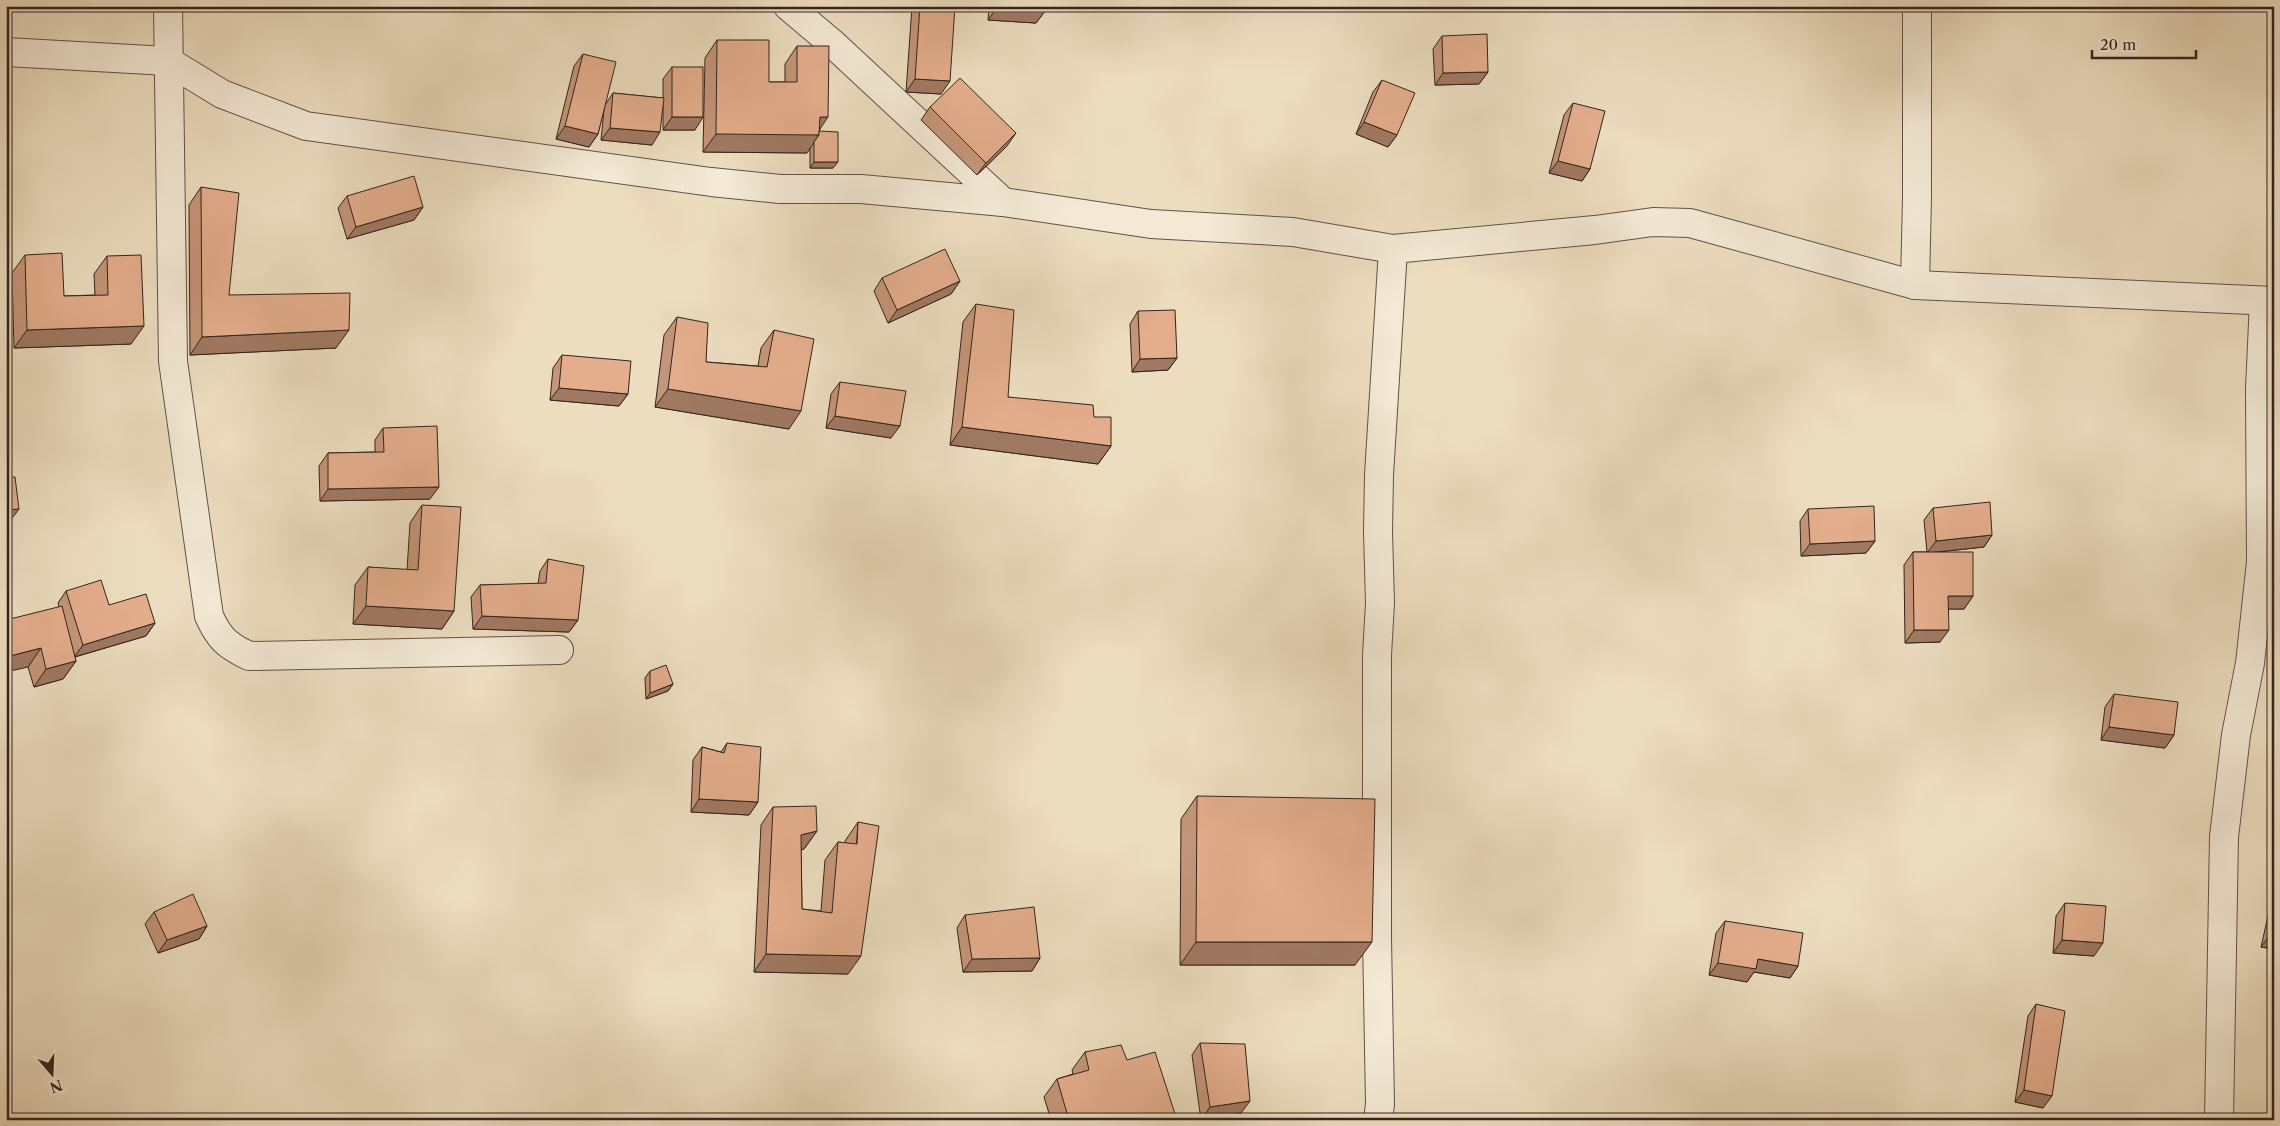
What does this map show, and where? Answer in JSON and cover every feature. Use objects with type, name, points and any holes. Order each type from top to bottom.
[{"type":"street","points":[[168,6],[173,361],[209,616],[217,634],[230,647],[249,656],[559,650]]},
{"type":"street","points":[[788,6],[833,44],[1003,202]]},
{"type":"street","points":[[1914,285],[1917,197],[1917,6]]},
{"type":"street","points":[[6,52],[168,61],[222,94],[306,126],[711,182],[780,189],[861,189],[1003,202],[1151,224],[1293,232],[1393,249],[1595,230],[1653,222],[1690,223],[1914,285],[2269,301],[2260,389],[2261,562],[2250,663],[2236,734],[2224,837],[2219,1120]]},
{"type":"street","points":[[1378,1120],[1380,1104],[1377,721],[1377,655],[1380,604],[1379,485],[1393,249]]},
{"type":"building","points":[[920,6],[955,6],[950,81],[915,79]]},
{"type":"building","points":[[997,6],[1045,6],[1045,11],[997,8]]},
{"type":"building","points":[[1487,34],[1488,72],[1443,73],[1442,36]]},
{"type":"building","points":[[717,40],[769,40],[769,82],[797,82],[797,46],[829,46],[828,117],[820,117],[819,135],[716,134]]},
{"type":"building","points":[[583,54],[616,62],[598,134],[565,126]]},
{"type":"building","points":[[672,67],[703,67],[703,117],[672,117]]},
{"type":"building","points":[[960,78],[1016,133],[986,163],[930,107]]},
{"type":"building","points":[[1382,80],[1415,93],[1397,135],[1364,122]]},
{"type":"building","points":[[613,93],[664,98],[660,132],[610,128]]},
{"type":"building","points":[[1573,103],[1605,111],[1590,169],[1558,161]]},
{"type":"building","points":[[819,131],[838,132],[838,162],[814,162],[814,142],[819,135]]},
{"type":"building","points":[[414,176],[423,207],[356,227],[347,196]]},
{"type":"building","points":[[201,187],[239,193],[229,295],[350,293],[349,330],[202,337]]},
{"type":"building","points":[[945,249],[960,281],[897,310],[882,278]]},
{"type":"building","points":[[62,253],[64,296],[108,295],[107,256],[141,255],[144,326],[27,330],[25,255]]},
{"type":"building","points":[[976,304],[1014,310],[1008,397],[1093,405],[1094,417],[1111,417],[1111,446],[962,427]]},
{"type":"building","points":[[1175,310],[1177,358],[1140,359],[1138,311]]},
{"type":"building","points":[[677,317],[708,323],[706,362],[767,367],[774,330],[814,339],[801,411],[668,389]]},
{"type":"building","points":[[562,355],[631,361],[628,394],[559,388]]},
{"type":"building","points":[[840,382],[906,391],[900,426],[835,416]]},
{"type":"building","points":[[437,426],[439,487],[328,489],[328,453],[384,452],[383,428]]},
{"type":"building","points":[[15,477],[19,509],[6,510],[6,478]]},
{"type":"building","points":[[1990,502],[1992,535],[1936,541],[1933,508]]},
{"type":"building","points":[[422,505],[461,507],[454,611],[366,606],[368,567],[418,570]]},
{"type":"building","points":[[1874,506],[1875,541],[1810,544],[1808,509]]},
{"type":"building","points":[[1913,552],[1973,552],[1973,596],[1948,596],[1949,630],[1914,630]]},
{"type":"building","points":[[548,559],[584,566],[578,620],[482,616],[480,585],[546,583]]},
{"type":"building","points":[[101,580],[109,605],[146,594],[155,623],[83,645],[66,591]]},
{"type":"building","points":[[62,606],[76,661],[46,669],[41,648],[6,657],[6,620]]},
{"type":"building","points":[[666,665],[673,684],[650,693],[650,671]]},
{"type":"building","points":[[2114,694],[2178,702],[2174,735],[2109,727]]},
{"type":"building","points":[[727,743],[761,747],[758,802],[699,799],[702,747],[724,753]]},
{"type":"building","points":[[1197,796],[1375,799],[1372,942],[1196,942]]},
{"type":"building","points":[[816,806],[817,831],[801,835],[802,909],[832,913],[838,842],[857,844],[858,822],[879,826],[861,956],[766,954],[773,807]]},
{"type":"building","points":[[193,894],[207,926],[167,940],[154,912]]},
{"type":"building","points":[[2065,903],[2106,906],[2103,943],[2062,940]]},
{"type":"building","points":[[1034,907],[1040,958],[972,959],[965,915]]},
{"type":"building","points":[[2274,918],[2274,935],[2270,935]]},
{"type":"building","points":[[1725,921],[1803,933],[1798,966],[1758,959],[1756,969],[1718,963]]},
{"type":"building","points":[[2036,1004],[2065,1011],[2052,1096],[2024,1090]]},
{"type":"building","points":[[1200,1043],[1245,1044],[1250,1101],[1210,1107]]},
{"type":"building","points":[[1121,1045],[1127,1060],[1155,1052],[1176,1117],[1167,1120],[1069,1120],[1057,1079],[1089,1070],[1085,1052]]}]
